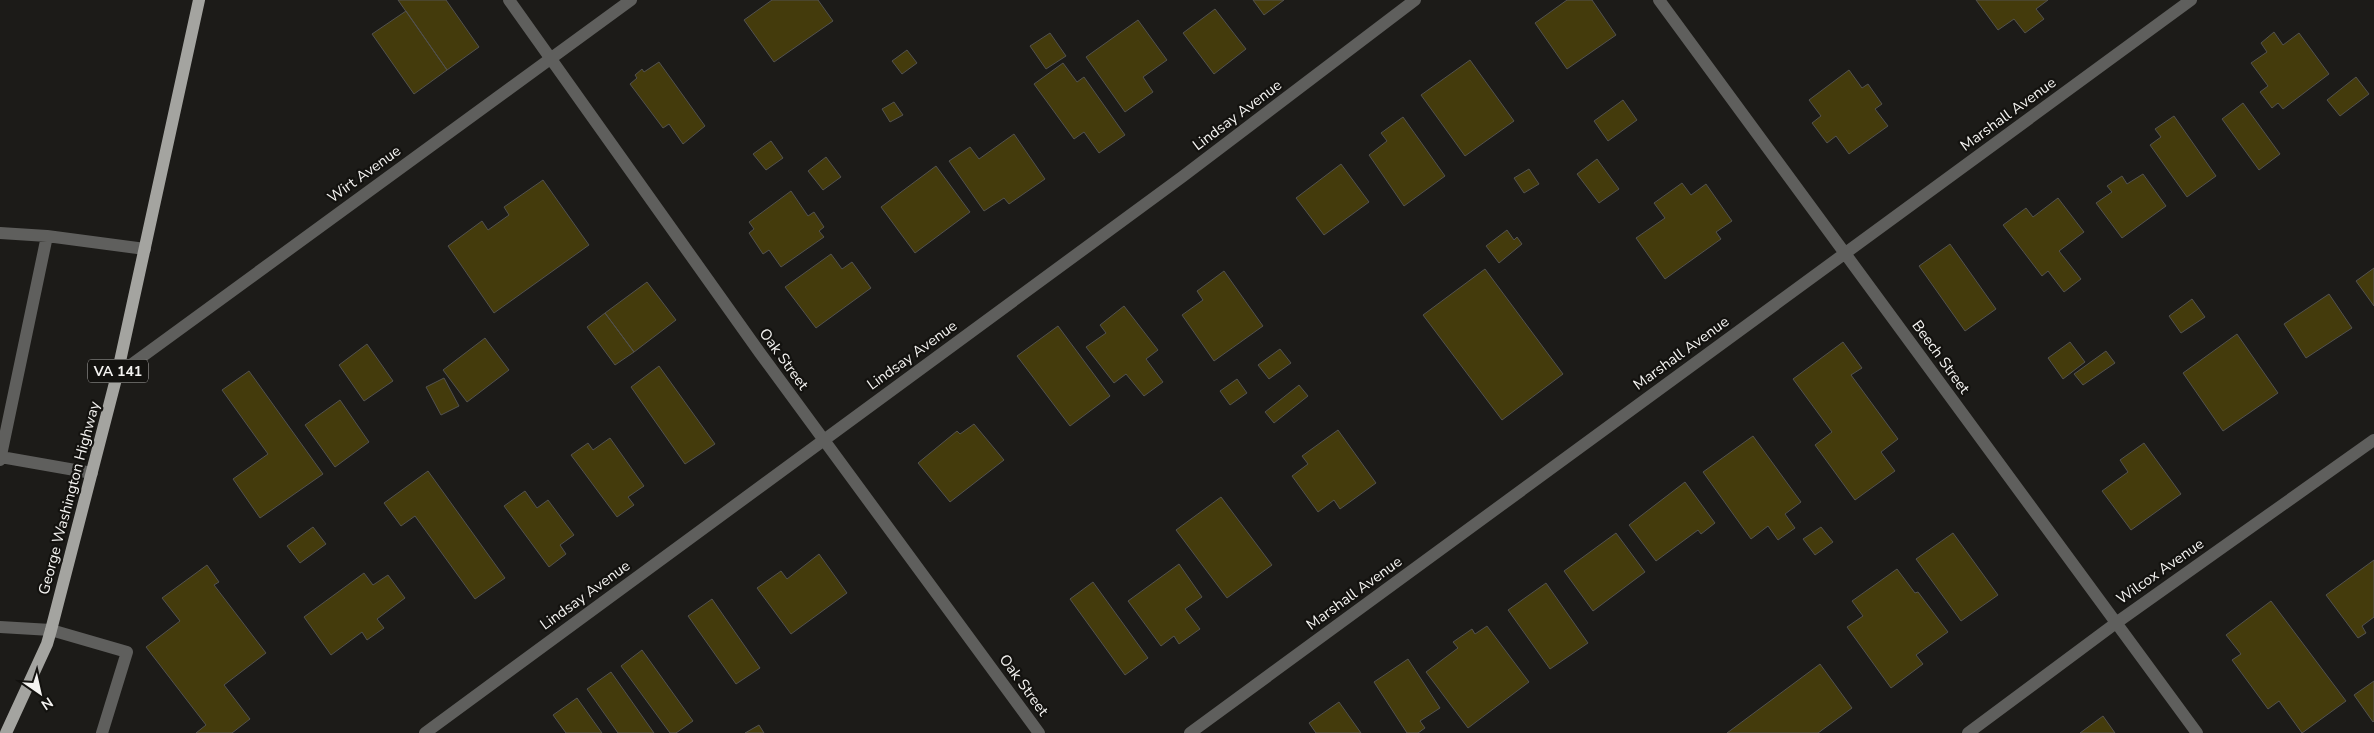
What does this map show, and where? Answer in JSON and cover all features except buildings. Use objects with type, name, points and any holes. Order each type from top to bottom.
[{"type":"main road","name":"George Washington Highway","points":[[6,733],[47,644],[51,630],[118,375],[199,0]]},
{"type":"street","name":"Oak Street","points":[[509,0],[760,353],[1039,733]]},
{"type":"street","name":"Wirt Avenue","points":[[118,375],[631,0]]},
{"type":"street","name":"Lindsay Avenue","points":[[425,733],[1182,177],[1415,0]]},
{"type":"street","name":"Beech Street","points":[[1659,0],[2197,733]]},
{"type":"street","name":"Marshall Avenue","points":[[1190,733],[2191,0]]},
{"type":"street","points":[[0,233],[47,236],[145,249]]},
{"type":"street","points":[[47,236],[1,459],[92,473]]},
{"type":"street","name":"Wilcox Avenue","points":[[1968,733],[2116,623],[2374,440]]},
{"type":"street","points":[[0,627],[51,630],[127,652],[102,733]]}]
